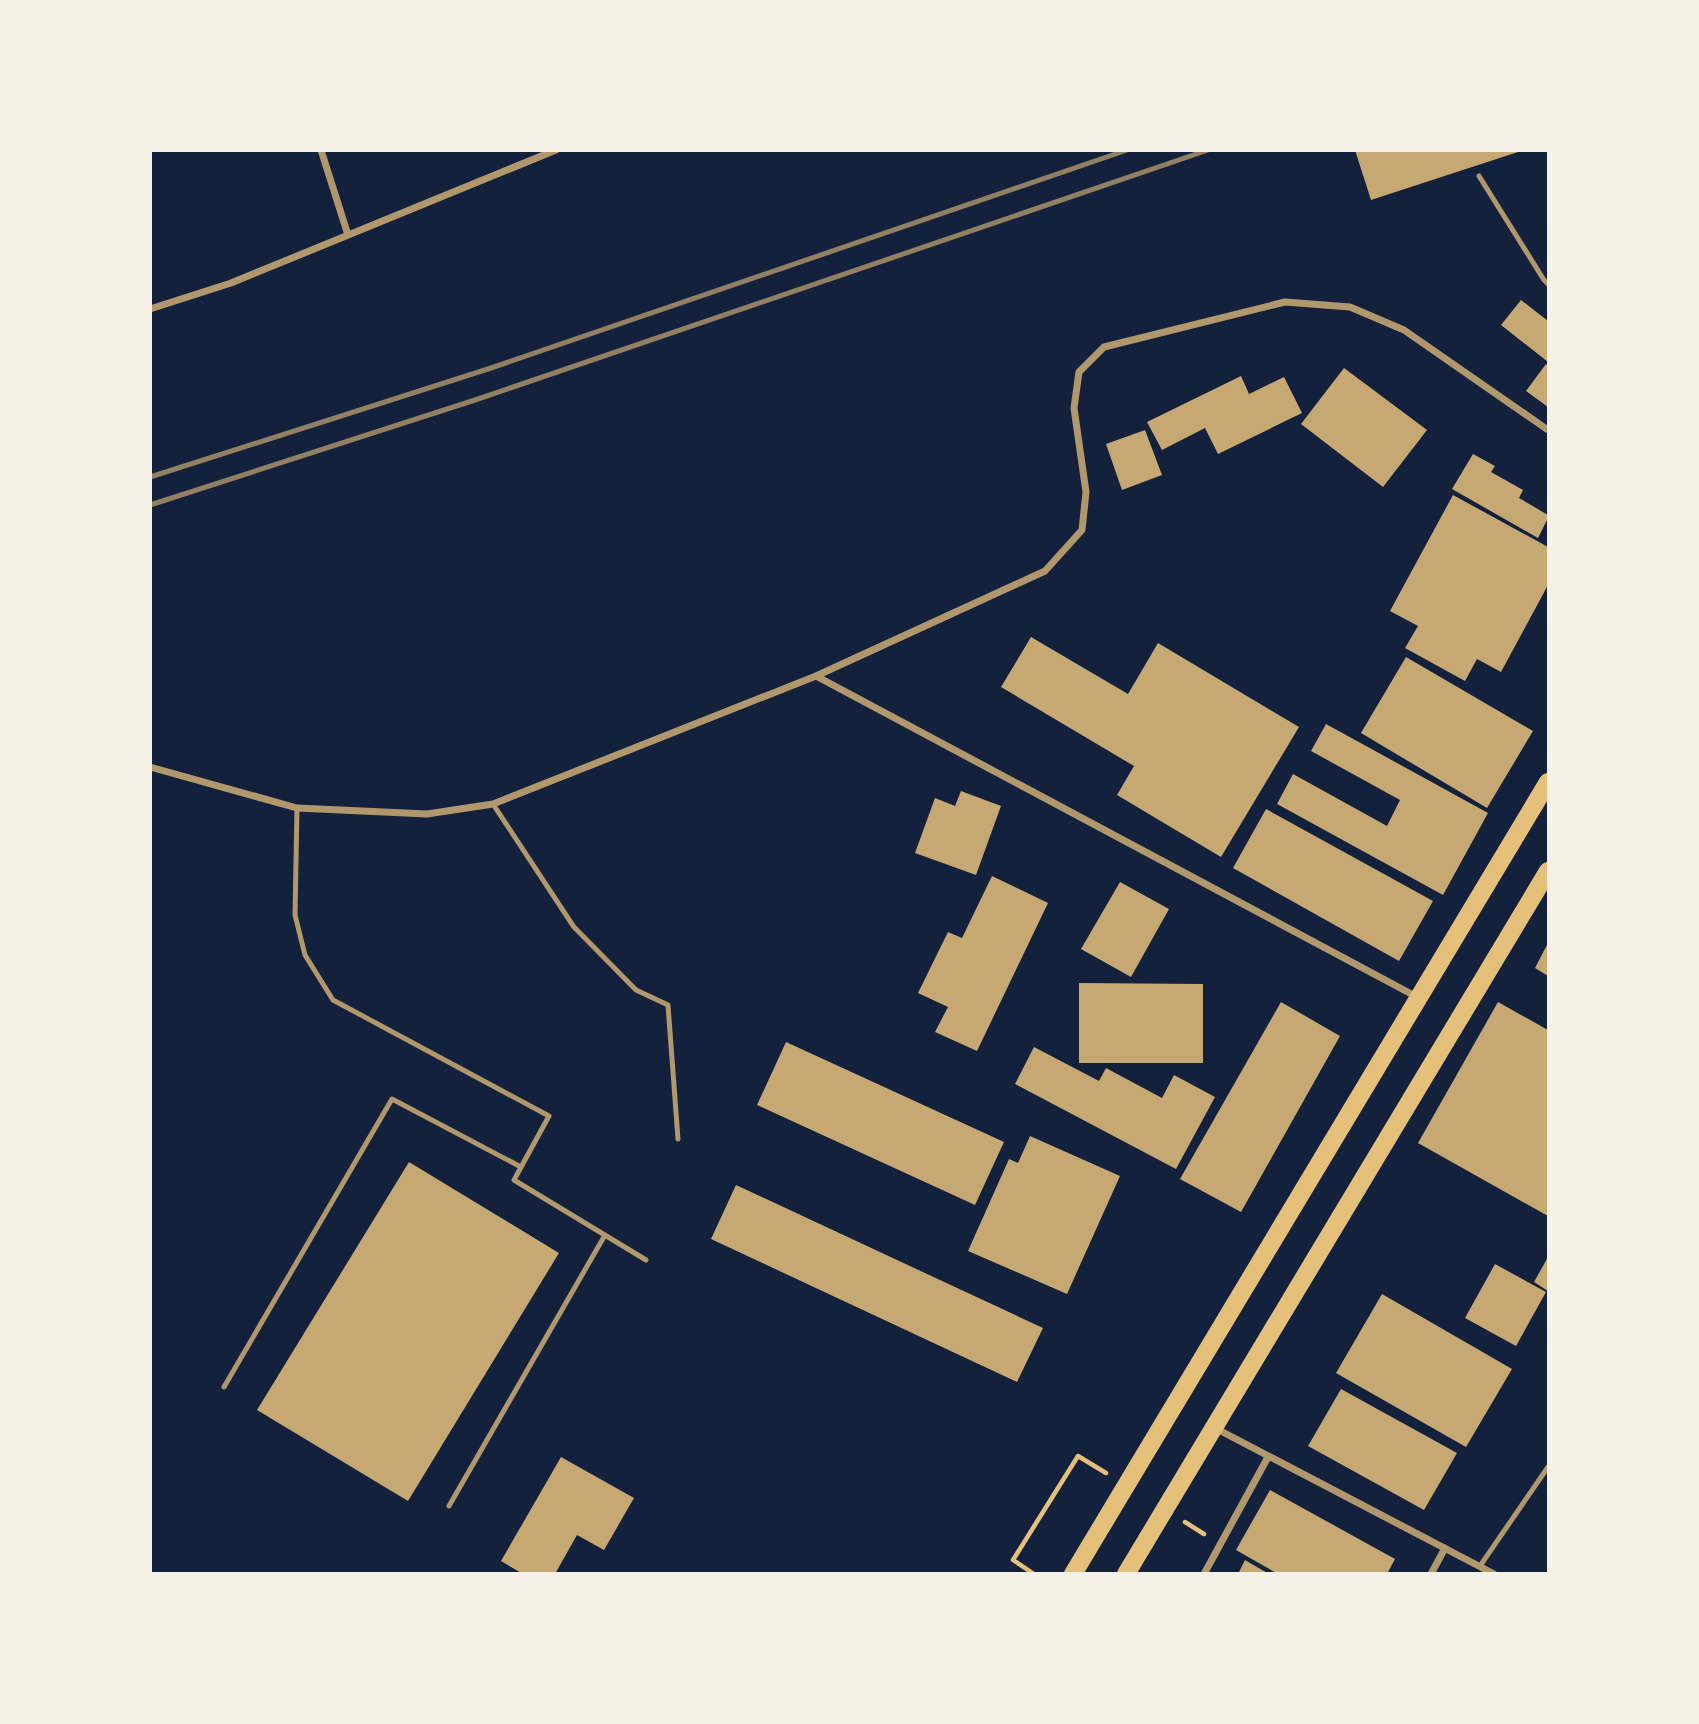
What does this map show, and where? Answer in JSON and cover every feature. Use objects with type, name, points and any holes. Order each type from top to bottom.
[{"type":"main road","points":[[1073,1573],[1549,782]]},
{"type":"main road","points":[[1126,1573],[1543,894],[1549,871]]},
{"type":"street","points":[[321,150],[348,235]]},
{"type":"street","points":[[150,309],[231,284],[556,150]]},
{"type":"street","points":[[150,767],[297,808],[427,814],[494,803],[816,676],[1045,571],[1082,530],[1086,492],[1073,408],[1079,372],[1104,347],[1285,302],[1350,307],[1404,330],[1549,430]]},
{"type":"street","points":[[816,676],[1419,998]]},
{"type":"street","points":[[1214,1428],[1494,1573]]},
{"type":"street","points":[[1204,1573],[1268,1457]]},
{"type":"street","points":[[1431,1573],[1446,1548]]},
{"type":"lane","points":[[1479,176],[1549,284]]},
{"type":"lane","points":[[494,803],[574,927],[636,990],[668,1005],[678,1139]]},
{"type":"lane","points":[[297,808],[295,915],[305,955],[332,1000],[549,1116],[514,1180],[646,1260]]},
{"type":"lane","points":[[224,1387],[392,1100],[521,1167]]},
{"type":"lane","points":[[449,1506],[606,1235]]},
{"type":"lane","points":[[1480,1566],[1549,1467]]},
{"type":"path","points":[[1013,1560],[1034,1573]]},
{"type":"building","points":[[1355,150],[1521,150],[1521,151],[1371,200]]},
{"type":"building","points":[[1521,300],[1548,321],[1548,362],[1501,325]]},
{"type":"building","points":[[1546,364],[1548,366],[1548,407],[1526,391]]},
{"type":"building","points":[[1344,368],[1427,430],[1383,487],[1301,424]]},
{"type":"building","points":[[1241,376],[1249,394],[1284,377],[1302,413],[1218,454],[1205,428],[1162,450],[1147,422]]},
{"type":"building","points":[[1145,430],[1162,475],[1122,490],[1106,444]]},
{"type":"building","points":[[1473,454],[1495,466],[1491,472],[1523,490],[1519,498],[1548,515],[1538,538],[1452,489]]},
{"type":"building","points":[[1453,495],[1548,547],[1548,585],[1501,672],[1477,659],[1465,681],[1405,648],[1418,626],[1390,611]]},
{"type":"building","points":[[1031,637],[1128,694],[1158,643],[1299,727],[1221,857],[1117,795],[1134,766],[1001,687]]},
{"type":"building","points":[[1406,657],[1533,731],[1487,808],[1361,733]]},
{"type":"building","points":[[1326,724],[1488,813],[1443,895],[1277,804],[1293,774],[1387,826],[1400,800],[1311,751]]},
{"type":"building","points":[[961,791],[1001,806],[976,875],[915,853],[935,798],[955,806]]},
{"type":"building","points":[[1266,809],[1433,901],[1399,961],[1233,868]]},
{"type":"building","points":[[992,876],[1048,903],[977,1051],[935,1032],[948,1007],[918,993],[948,932],[962,938]]},
{"type":"building","points":[[1120,882],[1169,909],[1131,977],[1081,949]]},
{"type":"building","points":[[1548,943],[1548,976],[1535,968]]},
{"type":"building","points":[[1079,983],[1203,984],[1203,1063],[1079,1063]]},
{"type":"building","points":[[1281,1002],[1340,1036],[1241,1212],[1180,1179]]},
{"type":"building","points":[[1498,1002],[1548,1030],[1548,1216],[1418,1143]]},
{"type":"building","points":[[786,1042],[1004,1142],[975,1205],[757,1105]]},
{"type":"building","points":[[1034,1047],[1099,1081],[1106,1068],[1162,1098],[1174,1075],[1215,1097],[1176,1169],[1015,1084]]},
{"type":"building","points":[[1030,1136],[1120,1176],[1067,1294],[968,1251],[1009,1159],[1018,1163]]},
{"type":"building","points":[[409,1162],[559,1253],[408,1501],[257,1410]]},
{"type":"building","points":[[736,1185],[1043,1328],[1017,1382],[711,1239]]},
{"type":"building","points":[[1548,1257],[1548,1291],[1534,1282]]},
{"type":"building","points":[[1495,1264],[1546,1292],[1516,1346],[1465,1318]]},
{"type":"building","points":[[1382,1294],[1512,1369],[1466,1447],[1336,1373]]},
{"type":"building","points":[[1341,1389],[1457,1453],[1424,1510],[1308,1446]]},
{"type":"building","points":[[561,1457],[634,1498],[604,1550],[577,1535],[555,1574],[523,1574],[501,1561]]},
{"type":"building","points":[[1270,1490],[1395,1559],[1387,1574],[1278,1574],[1236,1550]]},
{"type":"building","points":[[1245,1560],[1269,1574],[1238,1574]]},
{"type":"railway","points":[[150,477],[491,368],[1127,150]]},
{"type":"railway","points":[[150,505],[475,400],[1208,150]]}]
